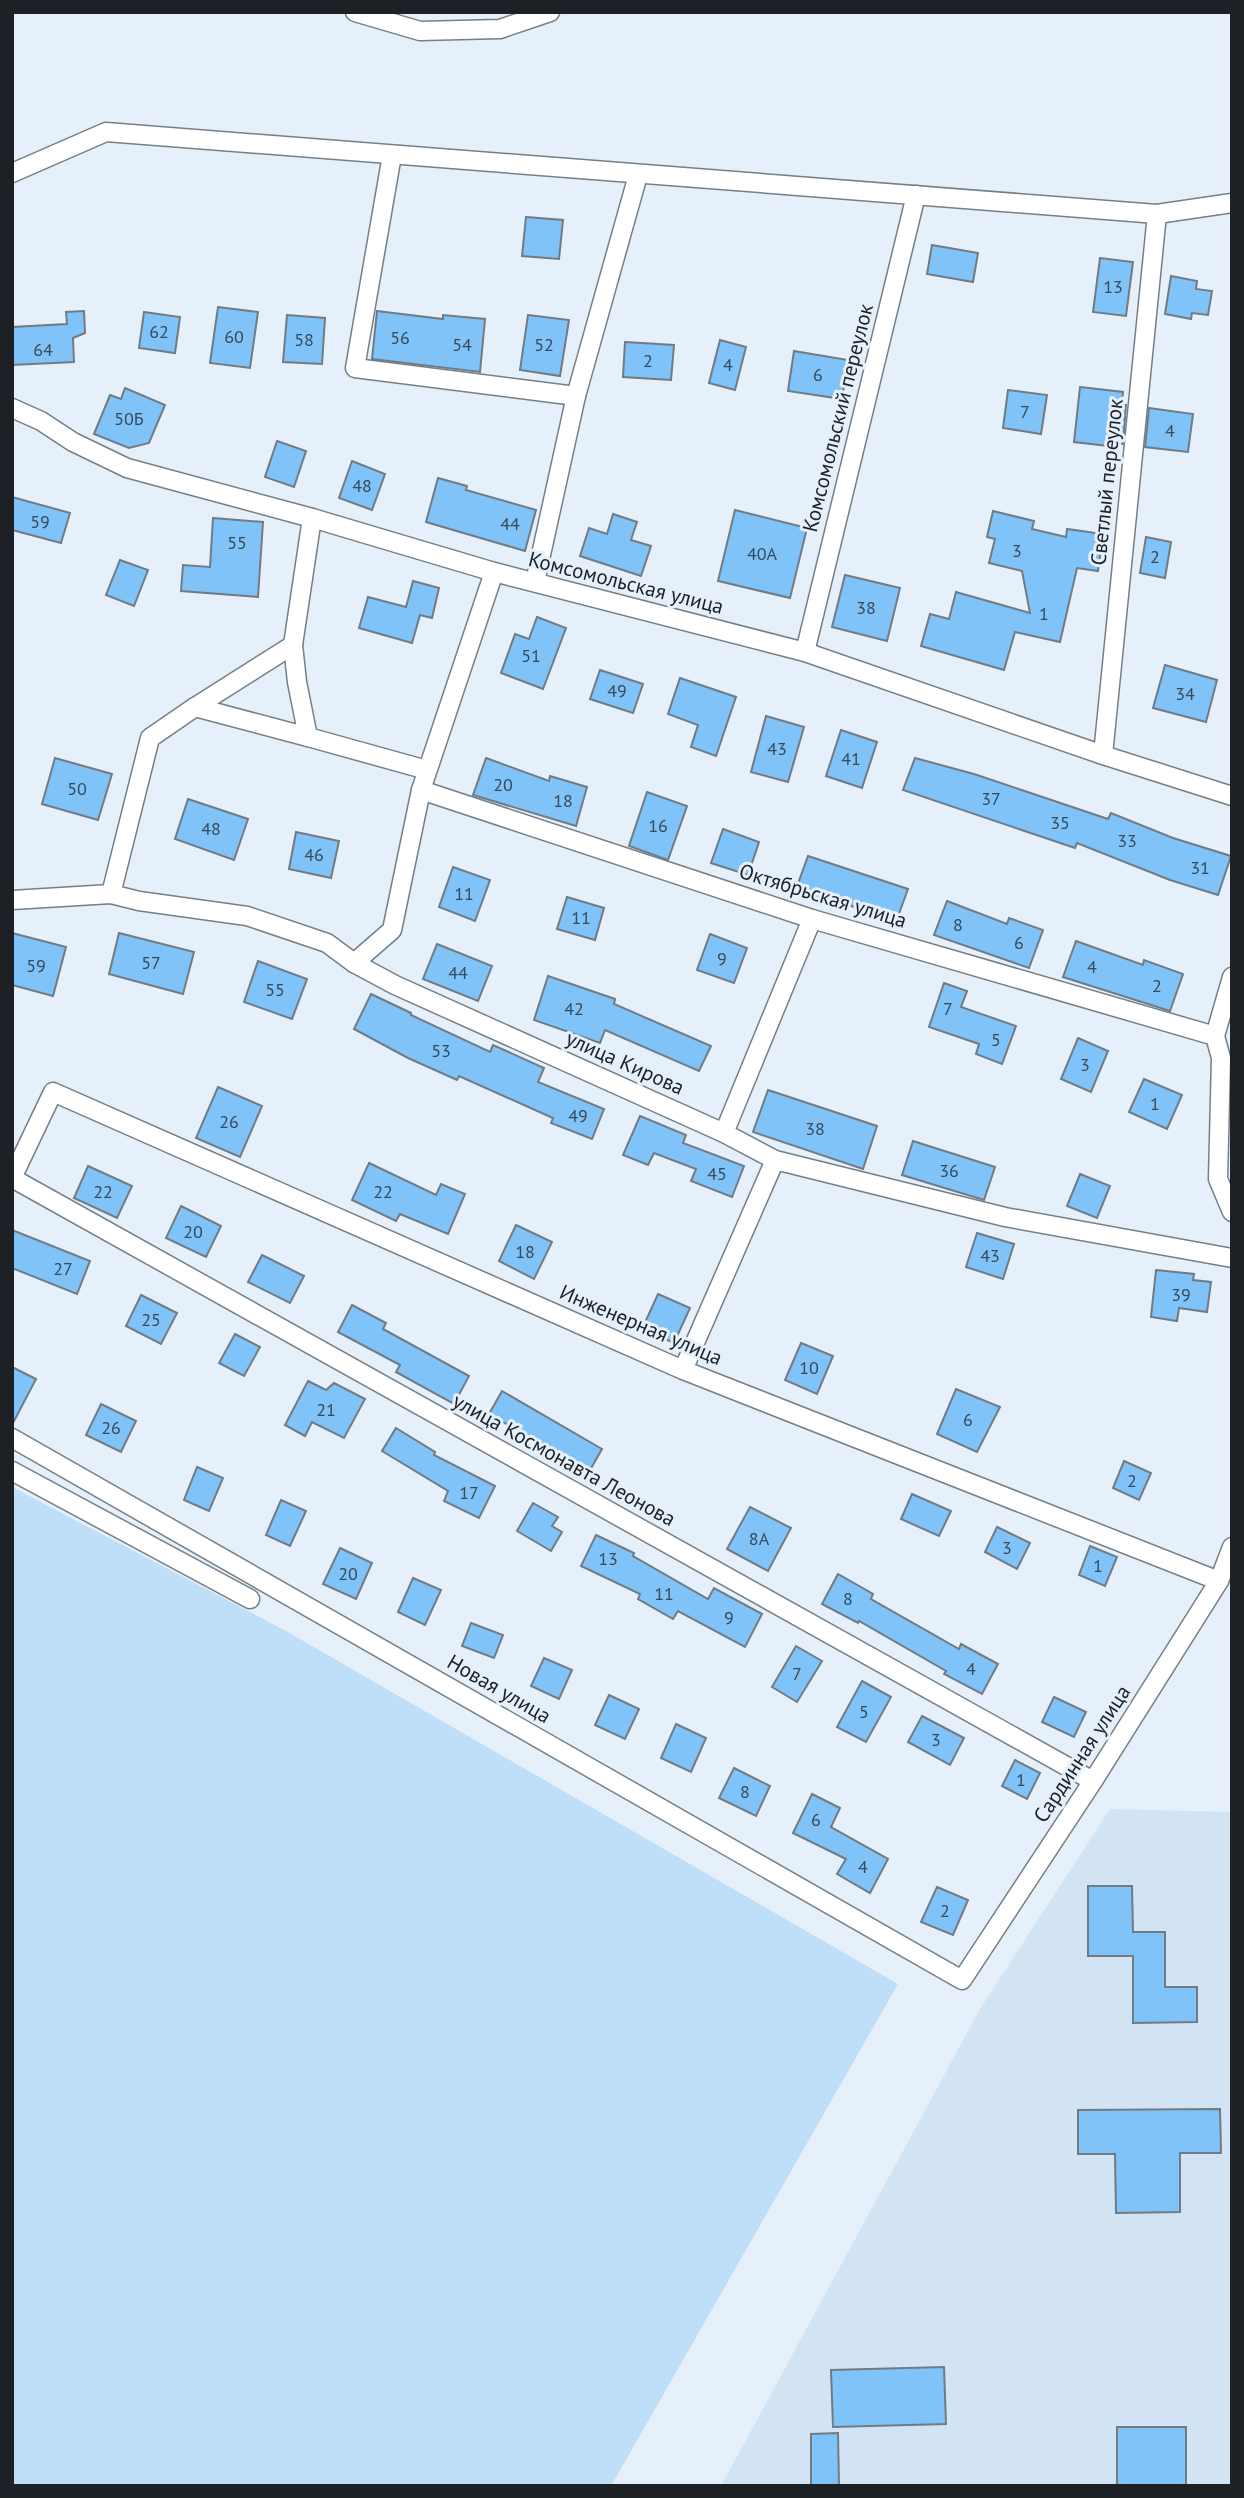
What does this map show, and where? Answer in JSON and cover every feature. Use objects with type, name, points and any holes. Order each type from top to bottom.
[{"type":"street","points":[[355,12],[420,31],[500,29],[550,12]]},
{"type":"street","points":[[12,173],[106,132],[1157,214],[1232,203]]},
{"type":"street","points":[[392,155],[355,368],[576,396]]},
{"type":"street","points":[[535,583],[576,396],[638,175]]},
{"type":"street","name":"Комсомольский переулок","points":[[805,652],[916,195]]},
{"type":"street","name":"Светлый переулок","points":[[1103,755],[1157,214]]},
{"type":"street","name":"Комсомольская улица","points":[[12,408],[127,468],[312,518],[494,572],[805,652],[1103,755],[1232,796]]},
{"type":"street","points":[[308,737],[293,645],[312,518]]},
{"type":"street","points":[[354,963],[392,930],[421,790],[494,572]]},
{"type":"street","points":[[111,894],[150,738],[195,706],[293,645]]},
{"type":"street","points":[[195,706],[428,770]]},
{"type":"street","name":"Октябрьская улица","points":[[421,790],[812,919],[1215,1036]]},
{"type":"street","name":"улица Кирова","points":[[12,900],[111,894],[139,901],[247,916],[327,943],[354,963],[395,985],[724,1133],[775,1160],[1005,1217],[1232,1258]]},
{"type":"street","points":[[724,1133],[812,919]]},
{"type":"street","points":[[1232,977],[1215,1036],[1221,1058],[1218,1179],[1232,1212]]},
{"type":"street","name":"улица Космонавта Леонова","points":[[53,1092],[12,1178],[1093,1781]]},
{"type":"street","name":"Инженерная улица","points":[[53,1092],[683,1370],[1219,1581]]},
{"type":"street","points":[[683,1370],[775,1160]]},
{"type":"street","name":"Новая улица","points":[[12,1438],[962,1980]]},
{"type":"street","points":[[12,1471],[250,1600]]},
{"type":"street","name":"Сардинная улица","points":[[962,1980],[1093,1781],[1219,1581],[1232,1546]]},
{"type":"shaded area","points":[[12,1487],[286,1631],[898,1984],[611,2486],[12,2486]]},
{"type":"shaded area","points":[[1110,1809],[1232,1812],[1232,2486],[721,2486],[980,2009]]},
{"type":"building","points":[[526,217],[563,220],[559,259],[522,256]]},
{"type":"building","points":[[932,245],[978,253],[973,282],[927,274]]},
{"type":"building","points":[[1100,258],[1133,262],[1126,316],[1093,312]]},
{"type":"building","points":[[1171,276],[1197,281],[1196,289],[1212,291],[1208,315],[1192,313],[1191,319],[1165,314]]},
{"type":"building","points":[[218,307],[258,312],[250,368],[210,363]]},
{"type":"building","points":[[84,311],[85,333],[73,338],[74,362],[12,365],[12,327],[67,324],[66,312]]},
{"type":"building","points":[[377,311],[443,319],[443,315],[485,319],[480,372],[372,359]]},
{"type":"building","points":[[144,312],[180,317],[175,353],[139,348]]},
{"type":"building","points":[[287,315],[325,318],[322,364],[283,362]]},
{"type":"building","points":[[528,315],[569,320],[560,376],[520,370]]},
{"type":"building","points":[[720,340],[746,347],[735,390],[709,383]]},
{"type":"building","points":[[625,342],[674,345],[671,380],[623,377]]},
{"type":"building","points":[[794,351],[848,360],[842,399],[788,391]]},
{"type":"building","points":[[1080,387],[1123,392],[1122,405],[1126,405],[1123,444],[1118,443],[1117,447],[1074,442]]},
{"type":"building","points":[[125,388],[165,405],[149,443],[129,448],[94,434],[110,395],[121,399]]},
{"type":"building","points":[[1008,390],[1047,395],[1041,434],[1003,428]]},
{"type":"building","points":[[1149,408],[1193,414],[1188,452],[1145,447]]},
{"type":"building","points":[[277,441],[306,451],[294,487],[265,477]]},
{"type":"building","points":[[352,461],[385,474],[372,510],[339,498]]},
{"type":"building","points":[[438,478],[467,486],[466,490],[536,510],[525,551],[426,522]]},
{"type":"building","points":[[12,497],[70,513],[61,543],[12,530]]},
{"type":"building","points":[[735,510],[807,528],[790,598],[718,581]]},
{"type":"building","points":[[993,511],[1034,521],[1032,529],[1066,537],[1067,529],[1103,534],[1098,571],[1077,568],[1060,642],[1015,632],[1004,670],[921,646],[930,614],[949,619],[956,592],[1030,613],[1022,571],[989,563],[995,539],[987,537]]},
{"type":"building","points":[[613,514],[637,522],[631,540],[651,546],[641,576],[580,556],[589,528],[607,534]]},
{"type":"building","points":[[213,518],[263,522],[258,597],[181,591],[183,565],[210,567]]},
{"type":"building","points":[[1146,537],[1171,542],[1165,578],[1140,573]]},
{"type":"building","points":[[120,560],[148,570],[134,606],[106,595]]},
{"type":"building","points":[[845,575],[900,588],[887,641],[832,627]]},
{"type":"building","points":[[413,581],[439,588],[432,618],[420,615],[412,643],[359,628],[368,597],[406,607]]},
{"type":"building","points":[[537,617],[566,628],[543,689],[501,673],[515,634],[529,639]]},
{"type":"building","points":[[1165,665],[1217,680],[1206,722],[1153,708]]},
{"type":"building","points":[[600,670],[643,684],[633,713],[590,699]]},
{"type":"building","points":[[680,678],[736,697],[716,756],[691,747],[698,725],[668,714]]},
{"type":"building","points":[[766,716],[804,727],[788,782],[751,772]]},
{"type":"building","points":[[841,730],[877,742],[862,788],[826,776]]},
{"type":"building","points":[[55,758],[112,774],[98,820],[42,804]]},
{"type":"building","points":[[486,758],[549,781],[550,776],[587,787],[576,826],[473,795]]},
{"type":"building","points":[[915,758],[974,774],[1108,819],[1111,813],[1173,838],[1231,856],[1218,895],[1170,880],[1077,843],[1075,848],[903,790]]},
{"type":"building","points":[[647,792],[687,806],[668,860],[629,846]]},
{"type":"building","points":[[188,799],[248,819],[234,860],[175,839]]},
{"type":"building","points":[[723,829],[759,842],[748,875],[711,863]]},
{"type":"building","points":[[296,832],[339,841],[331,878],[289,869]]},
{"type":"building","points":[[808,856],[908,889],[896,922],[838,901],[836,907],[795,892]]},
{"type":"building","points":[[453,867],[490,880],[475,921],[439,907]]},
{"type":"building","points":[[567,897],[604,908],[595,940],[557,929]]},
{"type":"building","points":[[947,901],[1007,924],[1009,918],[1043,930],[1029,968],[934,935]]},
{"type":"building","points":[[12,933],[66,947],[53,996],[12,985]]},
{"type":"building","points":[[119,933],[194,952],[183,994],[109,974]]},
{"type":"building","points":[[710,934],[747,948],[734,983],[697,970]]},
{"type":"building","points":[[1076,941],[1143,965],[1144,960],[1183,974],[1170,1011],[1063,977]]},
{"type":"building","points":[[437,944],[492,966],[478,1001],[423,979]]},
{"type":"building","points":[[258,961],[307,979],[292,1019],[244,1002]]},
{"type":"building","points":[[548,976],[615,999],[614,1004],[711,1046],[699,1071],[605,1030],[600,1043],[534,1020]]},
{"type":"building","points":[[944,983],[967,991],[961,1007],[1016,1026],[1002,1064],[976,1054],[979,1044],[929,1027]]},
{"type":"building","points":[[371,994],[490,1052],[493,1045],[544,1068],[538,1082],[604,1109],[592,1139],[551,1123],[553,1118],[459,1076],[457,1080],[408,1058],[354,1029]]},
{"type":"building","points":[[1078,1038],[1108,1051],[1091,1092],[1061,1079]]},
{"type":"building","points":[[1144,1079],[1182,1095],[1167,1129],[1129,1112]]},
{"type":"building","points":[[218,1087],[262,1106],[240,1157],[196,1138]]},
{"type":"building","points":[[768,1090],[877,1126],[863,1169],[753,1132]]},
{"type":"building","points":[[640,1116],[686,1135],[683,1143],[744,1166],[732,1197],[691,1181],[696,1169],[654,1153],[648,1165],[623,1155]]},
{"type":"building","points":[[913,1141],[995,1167],[984,1200],[902,1175]]},
{"type":"building","points":[[369,1163],[436,1195],[441,1184],[465,1194],[448,1234],[400,1214],[396,1221],[352,1200]]},
{"type":"building","points":[[88,1166],[132,1186],[117,1218],[74,1198]]},
{"type":"building","points":[[1080,1174],[1110,1186],[1097,1218],[1067,1206]]},
{"type":"building","points":[[181,1206],[221,1226],[206,1257],[166,1238]]},
{"type":"building","points":[[516,1225],[552,1242],[534,1279],[499,1261]]},
{"type":"building","points":[[12,1230],[90,1261],[77,1294],[12,1268]]},
{"type":"building","points":[[977,1233],[1014,1244],[1003,1279],[966,1267]]},
{"type":"building","points":[[262,1255],[304,1276],[290,1303],[248,1282]]},
{"type":"building","points":[[1156,1270],[1194,1274],[1193,1280],[1211,1282],[1207,1312],[1179,1308],[1177,1321],[1151,1317]]},
{"type":"building","points":[[658,1294],[690,1308],[674,1343],[642,1329]]},
{"type":"building","points":[[141,1295],[177,1313],[161,1344],[126,1326]]},
{"type":"building","points":[[352,1305],[386,1323],[383,1329],[469,1376],[454,1404],[396,1372],[400,1365],[338,1332]]},
{"type":"building","points":[[235,1334],[260,1347],[244,1376],[219,1363]]},
{"type":"building","points":[[801,1343],[833,1356],[817,1394],[785,1380]]},
{"type":"building","points":[[12,1367],[36,1379],[12,1425]]},
{"type":"building","points":[[308,1381],[326,1390],[334,1383],[365,1399],[344,1438],[312,1422],[305,1436],[285,1425]]},
{"type":"building","points":[[956,1389],[1000,1407],[977,1452],[937,1434]]},
{"type":"building","points":[[502,1391],[602,1449],[589,1472],[489,1414]]},
{"type":"building","points":[[101,1404],[136,1421],[121,1452],[86,1435]]},
{"type":"building","points":[[396,1428],[435,1452],[434,1455],[495,1486],[479,1518],[444,1501],[448,1491],[382,1451]]},
{"type":"building","points":[[1124,1461],[1151,1473],[1139,1500],[1113,1488]]},
{"type":"building","points":[[197,1467],[223,1478],[209,1511],[184,1500]]},
{"type":"building","points":[[912,1494],[951,1511],[939,1536],[901,1519]]},
{"type":"building","points":[[281,1500],[306,1511],[290,1546],[266,1535]]},
{"type":"building","points":[[533,1503],[558,1517],[552,1526],[562,1532],[551,1551],[517,1531]]},
{"type":"building","points":[[750,1507],[791,1528],[768,1571],[727,1549]]},
{"type":"building","points":[[997,1527],[1030,1543],[1017,1569],[985,1552]]},
{"type":"building","points":[[596,1535],[634,1553],[633,1556],[708,1599],[714,1588],[762,1614],[745,1647],[678,1611],[673,1619],[638,1599],[640,1594],[581,1566]]},
{"type":"building","points":[[1090,1546],[1117,1557],[1105,1586],[1079,1575]]},
{"type":"building","points":[[340,1548],[372,1563],[356,1599],[323,1584]]},
{"type":"building","points":[[838,1574],[873,1594],[871,1599],[959,1649],[961,1644],[998,1664],[982,1694],[944,1674],[946,1671],[859,1621],[858,1623],[822,1604]]},
{"type":"building","points":[[413,1578],[441,1590],[425,1625],[398,1612]]},
{"type":"building","points":[[471,1623],[503,1635],[494,1658],[462,1646]]},
{"type":"building","points":[[796,1646],[822,1661],[797,1702],[772,1687]]},
{"type":"building","points":[[544,1658],[572,1670],[559,1699],[531,1686]]},
{"type":"building","points":[[862,1681],[891,1697],[866,1742],[837,1727]]},
{"type":"building","points":[[609,1695],[639,1709],[625,1739],[595,1725]]},
{"type":"building","points":[[1054,1697],[1086,1712],[1074,1737],[1042,1722]]},
{"type":"building","points":[[922,1716],[964,1738],[950,1765],[908,1742]]},
{"type":"building","points":[[676,1724],[706,1738],[691,1772],[661,1758]]},
{"type":"building","points":[[1015,1760],[1040,1773],[1027,1799],[1002,1786]]},
{"type":"building","points":[[734,1768],[770,1786],[756,1816],[719,1798]]},
{"type":"building","points":[[812,1794],[840,1808],[831,1827],[888,1859],[870,1893],[837,1874],[846,1859],[793,1833]]},
{"type":"building","points":[[1088,1886],[1132,1886],[1133,1932],[1165,1932],[1165,1987],[1197,1987],[1197,2022],[1133,2023],[1133,1956],[1088,1956]]},
{"type":"building","points":[[937,1887],[968,1900],[953,1935],[921,1922]]},
{"type":"building","points":[[1220,2109],[1221,2153],[1180,2153],[1180,2212],[1116,2213],[1115,2154],[1078,2154],[1078,2110]]},
{"type":"building","points":[[944,2367],[946,2424],[833,2427],[831,2370]]},
{"type":"building","points":[[1117,2427],[1186,2427],[1186,2486],[1117,2486]]},
{"type":"building","points":[[838,2433],[839,2486],[811,2486],[811,2434]]}]
